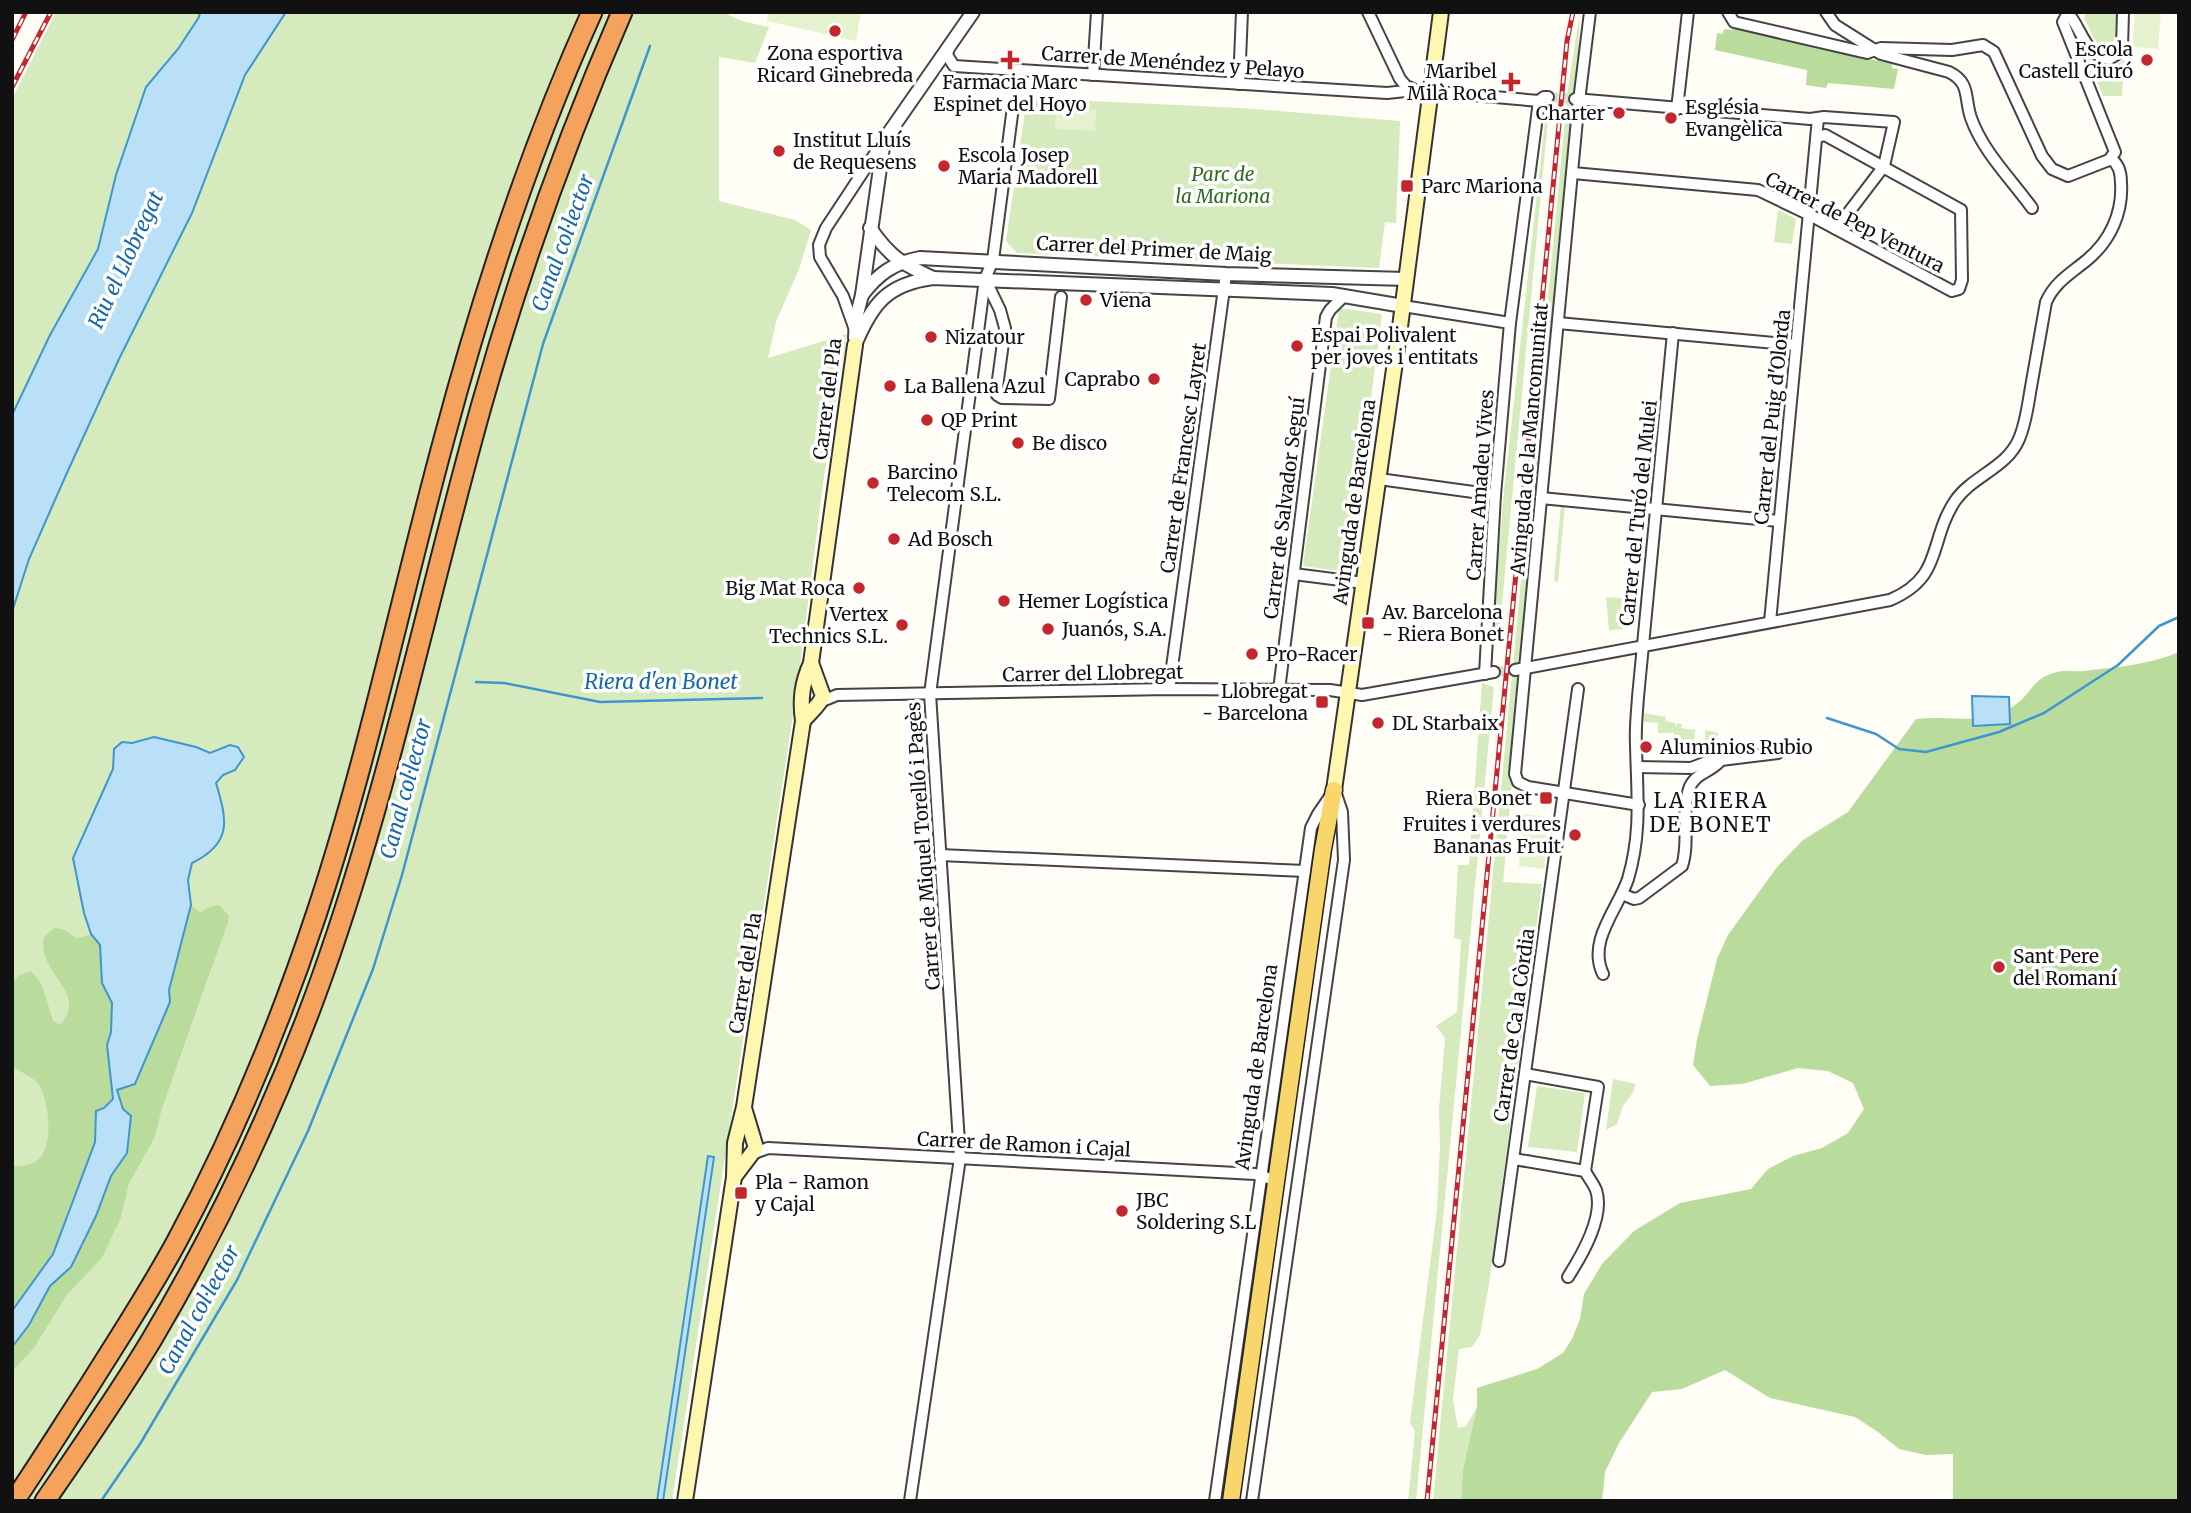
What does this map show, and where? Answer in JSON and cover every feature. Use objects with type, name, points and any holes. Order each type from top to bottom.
[{"type":"highway","points":[[14,1501],[129,1323],[177,1241],[219,1157],[299,965],[345,818],[481,307],[534,151],[592,12]]},
{"type":"highway","points":[[45,1501],[152,1339],[198,1255],[259,1132],[303,1028],[358,866],[481,406],[521,276],[564,151],[622,12]]},
{"type":"highway","points":[[12,1480],[96,1361],[129,1323]]},
{"type":"highway","points":[[58,1501],[73,1459]]},
{"type":"main road","name":"Avinguda de Barcelona","points":[[1231,1501],[1269,1179],[1316,848],[1334,790],[1349,693],[1441,12]]},
{"type":"main road","name":"Carrer del Pla","points":[[685,1501],[734,1177],[746,1146],[744,1107],[803,721],[812,697],[811,663],[855,339]]},
{"type":"street","points":[[855,339],[843,296],[820,257],[819,245],[827,228],[884,140],[973,12]]},
{"type":"street","points":[[1093,75],[1097,12]]},
{"type":"street","points":[[1239,83],[1242,12]]},
{"type":"street","points":[[1368,12],[1400,79],[1415,90]]},
{"type":"street","name":"Avinguda de la Mancomunitat","points":[[1563,793],[1528,787],[1518,782],[1515,775],[1520,668],[1541,498],[1573,173],[1575,99],[1590,12]]},
{"type":"street","points":[[1677,108],[1688,12]]},
{"type":"street","points":[[1728,12],[1734,22],[1756,29],[1867,53],[1881,48],[1952,50],[1979,45],[1987,47],[1994,52],[2042,156],[2052,169],[2068,176],[2111,159],[2115,154],[2063,22],[2067,13]]},
{"type":"street","points":[[1826,12],[1835,25],[1881,54],[1949,72],[1962,80],[1970,118],[1980,138],[2032,208]]},
{"type":"street","points":[[2067,13],[2095,54],[2109,59],[2119,54],[2122,47],[2123,12]]},
{"type":"street","name":"Carrer de Menéndez y Pelayo","points":[[950,44],[947,55],[954,66],[1387,93],[1415,90],[1544,99]]},
{"type":"street","name":"Carrer Amadeu Vives","points":[[1489,673],[1495,495],[1510,323],[1544,99]]},
{"type":"street","points":[[1575,99],[1894,122],[1884,166],[1836,229]]},
{"type":"street","name":"Carrer de Miquel Torelló i Pagès","points":[[910,1501],[960,1158],[930,694],[985,279],[993,260],[1013,107]]},
{"type":"street","name":"Carrer del Puig d'Olorda","points":[[1770,622],[1818,118]]},
{"type":"street","points":[[1816,137],[1825,135],[1884,166]]},
{"type":"street","name":"Carrer del Pla","points":[[855,339],[884,140]]},
{"type":"street","points":[[1520,668],[1890,600],[1913,589],[1931,564],[1955,501],[1976,480],[2001,463],[2019,441],[2046,303],[2052,289],[2094,253],[2114,225],[2122,189],[2118,167],[2111,159]]},
{"type":"street","name":"Carrer de Pep Ventura","points":[[1573,173],[1758,190],[1952,291],[1959,289],[1962,280],[1961,210],[1884,166]]},
{"type":"street","name":"Carrer del Primer de Maig","points":[[870,228],[884,249],[900,262],[933,278]]},
{"type":"street","name":"Carrer del Primer de Maig","points":[[900,262],[920,258],[993,260],[1226,274],[1406,279]]},
{"type":"street","points":[[862,295],[879,275],[900,262]]},
{"type":"street","name":"Carrer de Francesc Layret","points":[[1169,689],[1226,274]]},
{"type":"street","name":"Carrer del Primer de Maig","points":[[855,339],[881,300],[899,286],[933,278],[1224,288],[1344,296],[1403,306]]},
{"type":"street","points":[[985,279],[1000,310],[1005,328],[997,387],[997,395],[1002,398],[1049,399],[1061,297]]},
{"type":"street","name":"Carrer de Salvador Seguí","points":[[1279,690],[1326,317],[1329,310],[1344,296]]},
{"type":"street","points":[[1403,306],[1510,323]]},
{"type":"street","points":[[1558,323],[1796,345]]},
{"type":"street","name":"Carrer del Turó del Mulei","points":[[1603,974],[1600,968],[1602,932],[1622,894],[1634,854],[1639,805],[1636,744],[1638,697],[1673,333]]},
{"type":"street","points":[[1379,479],[1495,495]]},
{"type":"street","points":[[1541,498],[1779,521]]},
{"type":"street","points":[[1294,574],[1364,583]]},
{"type":"street","name":"Carrer del Llobregat","points":[[812,697],[828,689],[837,695],[1169,689],[1330,690],[1371,695],[1489,673]]},
{"type":"street","name":"Carrer de Ca la Còrdia","points":[[1499,1261],[1578,689]]},
{"type":"street","points":[[1637,767],[1691,768],[1714,759],[1778,753]]},
{"type":"street","points":[[1622,894],[1634,899],[1639,898],[1682,866],[1689,788],[1697,776],[1717,766],[1721,760]]},
{"type":"street","name":"Avinguda de Barcelona","points":[[1252,1501],[1344,860],[1342,812],[1334,790]]},
{"type":"street","points":[[1563,793],[1639,805]]},
{"type":"street","points":[[1316,848],[1338,853],[1341,875]]},
{"type":"street","name":"Avinguda de Barcelona","points":[[1215,1501],[1269,1179],[1305,871],[1316,848]]},
{"type":"street","points":[[940,855],[1305,871]]},
{"type":"street","points":[[1525,1074],[1598,1087],[1584,1171],[1596,1191],[1597,1205],[1589,1239],[1568,1277]]},
{"type":"street","name":"Carrer de Ramon i Cajal","points":[[746,1146],[1269,1179]]},
{"type":"street","points":[[1514,1159],[1584,1171]]},
{"type":"green space","points":[[56,12],[200,12],[178,49],[146,87],[116,175],[98,249],[50,335],[12,415],[12,99]]},
{"type":"green space","points":[[286,12],[722,12],[742,21],[769,27],[755,63],[719,57],[719,201],[795,220],[811,230],[799,269],[776,322],[768,358],[847,334],[824,476],[797,689],[672,1501],[12,1501],[12,1372],[34,1348],[67,1295],[102,1258],[121,1218],[129,1184],[155,1137],[162,1109],[211,971],[206,909],[200,912],[191,905],[188,880],[192,863],[203,858],[216,783],[223,775],[235,770],[230,745],[210,753],[154,737],[114,749],[113,769],[73,858],[91,934],[77,938],[63,929],[96,1009],[12,1306],[12,612],[29,559],[66,475],[119,359],[192,213],[245,75]]},
{"type":"green space","name":"Zona esportiva Ricard Ginebreda","points":[[768,12],[861,12],[856,41],[767,21]]},
{"type":"green space","points":[[1580,12],[1577,78],[1503,882],[1542,884],[1480,1335],[1472,1347],[1459,1349],[1453,1400],[1458,1428],[1466,1426],[1477,1407],[1463,1469],[1461,1501],[1433,1501],[1568,89]]},
{"type":"green space","points":[[2086,12],[2117,12],[2114,46],[2109,50],[2102,49],[2096,41],[2084,18]]},
{"type":"green space","points":[[2135,12],[2161,12],[2158,49],[2132,47]]},
{"type":"green space","points":[[1733,26],[1892,64],[1892,68],[1898,69],[1894,89],[1828,83],[1826,88],[1806,85],[1807,70],[1715,50],[1717,33],[1723,34],[1724,29],[1732,30]]},
{"type":"green space","points":[[2086,54],[2096,63],[2109,68],[2124,59],[2122,96],[2103,96]]},
{"type":"green space","name":"Parc de la Mariona","points":[[1027,98],[1241,108],[1400,121],[1396,223],[1385,222],[1379,268],[1017,253],[1006,241]]},
{"type":"green space","points":[[1056,108],[1096,110],[1095,131],[1055,129]]},
{"type":"green space","points":[[1549,108],[1499,636],[1492,636],[1504,491],[1546,112]]},
{"type":"green space","points":[[1778,210],[1796,219],[1792,244],[1774,242]]},
{"type":"green space","points":[[1339,308],[1382,314],[1348,572],[1303,566]]},
{"type":"green space","points":[[1561,505],[1565,505],[1558,582],[1554,581]]},
{"type":"green space","points":[[1606,597],[1631,599],[1628,629],[1609,630]]},
{"type":"green space","points":[[2179,652],[2179,1501],[1953,1501],[1953,1454],[1926,1455],[1899,1449],[1855,1417],[1770,1398],[1725,1370],[1682,1389],[1652,1392],[1619,1443],[1605,1472],[1602,1501],[1461,1501],[1463,1469],[1477,1407],[1477,1388],[1537,1369],[1563,1353],[1580,1319],[1584,1294],[1602,1264],[1634,1231],[1680,1203],[1751,1189],[1768,1169],[1793,1156],[1822,1148],[1848,1133],[1864,1109],[1853,1083],[1828,1071],[1798,1068],[1742,1084],[1710,1086],[1693,1065],[1717,959],[1728,935],[1777,867],[1803,840],[1848,812],[1916,719],[1992,716],[2015,705],[2042,678],[2060,671],[2132,665]]},
{"type":"green space","points":[[1482,683],[1494,687],[1416,1501],[1408,1501],[1415,1431],[1410,1423],[1437,1209],[1439,1109],[1445,1038],[1436,1026],[1457,1012],[1461,940],[1454,938],[1458,865],[1469,865]]},
{"type":"green space","points":[[1644,713],[1666,717],[1665,721],[1675,723],[1675,727],[1678,723],[1682,724],[1681,728],[1695,730],[1694,747],[1674,748],[1674,733],[1658,733],[1658,723],[1644,722]]},
{"type":"green space","points":[[1705,730],[1718,733],[1715,755],[1696,761],[1697,754],[1706,754]]},
{"type":"green space","points":[[1524,814],[1549,817],[1544,869],[1519,866]]},
{"type":"green space","points":[[191,905],[200,912],[219,905],[229,916],[162,1109],[155,1137],[129,1184],[121,1218],[102,1258],[67,1295],[34,1348],[12,1372],[12,1347],[29,1325],[50,1286],[71,1267],[96,1216],[111,1176],[127,1152],[123,1109],[117,1090],[159,1026],[170,1002],[169,990]]},
{"type":"green space","points":[[54,928],[63,929],[77,938],[91,934],[100,945],[102,983],[112,1003],[111,1032],[107,1045],[114,1100],[96,1111],[95,1142],[53,1254],[12,1311],[12,1166],[23,1166],[39,1159],[47,1144],[48,1123],[39,1085],[12,1066],[12,983],[18,976],[31,971],[42,985],[53,1021],[60,1025],[68,1013],[69,1003],[66,992],[47,962],[44,950],[44,937]]},
{"type":"green space","points":[[1613,1079],[1636,1084],[1623,1106],[1617,1124],[1606,1130]]},
{"type":"green space","points":[[1537,1086],[1585,1093],[1577,1152],[1528,1147]]},
{"type":"water","name":"Riu el Llobregat","points":[[200,12],[286,12],[245,75],[192,213],[119,359],[66,475],[29,559],[12,612],[12,415],[50,335],[98,249],[116,175],[146,87],[178,49]]},
{"type":"water","points":[[1972,696],[2009,697],[2010,724],[1973,726]]},
{"type":"water","points":[[154,737],[210,753],[230,745],[238,747],[244,757],[235,770],[223,775],[216,783],[223,808],[224,829],[215,847],[192,863],[188,880],[191,905],[169,990],[170,1002],[135,1084],[117,1090],[123,1109],[131,1116],[127,1153],[111,1176],[96,1216],[71,1267],[50,1286],[29,1325],[12,1347],[12,1311],[53,1254],[95,1142],[96,1111],[104,1108],[113,1099],[107,1045],[111,1032],[112,1003],[102,983],[100,945],[91,934],[84,913],[73,858],[113,769],[114,749],[122,742],[132,743]]},
{"type":"water","points":[[708,1156],[714,1157],[663,1501],[657,1501]]},
{"type":"waterway","name":"Canal col·lector","points":[[101,1501],[140,1444],[237,1280],[308,1131],[373,969],[402,875],[543,344],[650,46]]},
{"type":"waterway","name":"Riera d'en Bonet","points":[[1827,718],[1876,734],[1899,749],[1926,752],[1999,732],[2044,713],[2118,665],[2159,626],[2179,617]]},
{"type":"waterway","name":"Riera d'en Bonet","points":[[476,682],[504,683],[600,702],[762,698]]},
{"type":"tunnel","points":[[1548,97],[1572,99]]},
{"type":"tunnel","points":[[1494,672],[1515,670]]},
{"type":"railway","points":[[12,40],[26,12]]},
{"type":"railway","points":[[12,87],[51,12]]},
{"type":"railway","points":[[1427,1501],[1567,41],[1573,12]]},
{"type":"place","name":"Zona esportiva Ricard Ginebreda","points":[[835,31]]},
{"type":"place","name":"Farmacia Marc Espinet del Hoyo","points":[[1010,60]]},
{"type":"place","name":"Escola Castell Ciuró","points":[[2147,60]]},
{"type":"place","name":"Maribel Milà Roca","points":[[1511,82]]},
{"type":"place","name":"Charter","points":[[1619,113]]},
{"type":"place","name":"Església Evangèlica","points":[[1671,118]]},
{"type":"place","name":"Institut Lluís de Requesens","points":[[779,151]]},
{"type":"place","name":"Escola Josep Maria Madorell","points":[[944,166]]},
{"type":"place","name":"Parc Mariona","points":[[1407,186]]},
{"type":"place","name":"Viena","points":[[1086,300]]},
{"type":"place","name":"Nizatour","points":[[931,337]]},
{"type":"place","name":"Espai Polivalent per joves i entitats","points":[[1297,346]]},
{"type":"place","name":"Caprabo","points":[[1154,379]]},
{"type":"place","name":"La Ballena Azul","points":[[890,386]]},
{"type":"place","name":"QP Print","points":[[927,420]]},
{"type":"place","name":"Be disco","points":[[1018,443]]},
{"type":"place","name":"Barcino Telecom S.L.","points":[[873,483]]},
{"type":"place","name":"Ad Bosch","points":[[894,539]]},
{"type":"place","name":"Big Mat Roca","points":[[859,588]]},
{"type":"place","name":"Hemer Logística","points":[[1004,601]]},
{"type":"place","name":"Av. Barcelona - Riera Bonet","points":[[1368,623]]},
{"type":"place","name":"Vertex Technics S.L.","points":[[902,625]]},
{"type":"place","name":"Juanós, S.A.","points":[[1048,629]]},
{"type":"place","name":"Pro-Racer","points":[[1252,654]]},
{"type":"place","name":"Llobregat - Barcelona","points":[[1322,702]]},
{"type":"place","name":"DL Starbaix","points":[[1378,723]]},
{"type":"place","name":"Aluminios Rubio","points":[[1646,747]]},
{"type":"place","name":"Riera Bonet","points":[[1546,798]]},
{"type":"place","name":"Fruites i verdures Bananas Fruit","points":[[1575,835]]},
{"type":"place","name":"Sant Pere del Romaní","points":[[1999,967]]},
{"type":"place","name":"Pla - Ramon y Cajal","points":[[741,1193]]},
{"type":"place","name":"JBC Soldering S.L","points":[[1122,1211]]},
{"type":"district","name":"LA RIERA DE BONET","points":[[1711,813]]}]
